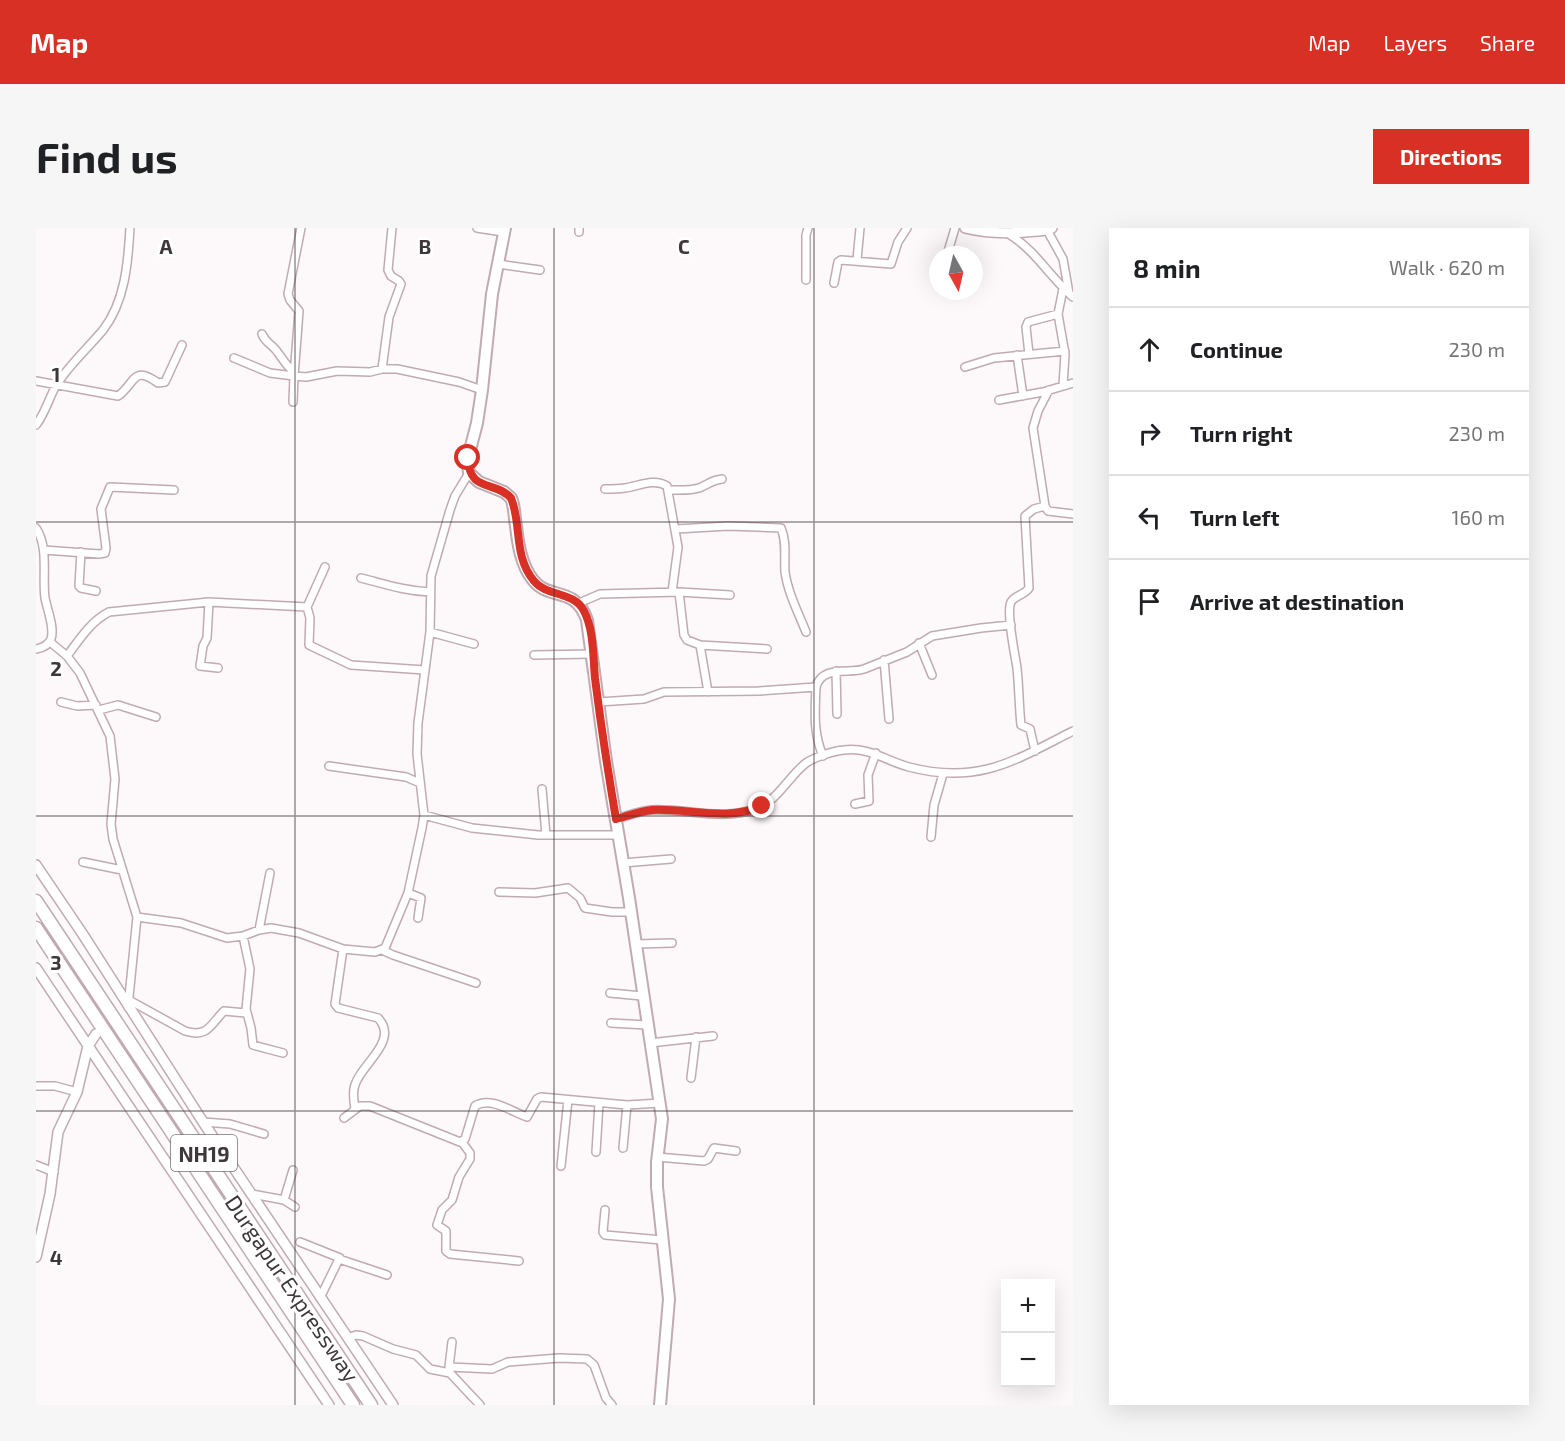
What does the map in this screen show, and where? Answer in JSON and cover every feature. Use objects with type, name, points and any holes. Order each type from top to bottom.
[{"type":"highway","name":"Durgapur Expressway","points":[[36,901],[371,1405]]},
{"type":"highway","name":"Durgapur Expressway","points":[[36,928],[354,1405]]},
{"type":"main road","points":[[504,230],[492,294],[477,423],[469,454],[470,473],[479,482],[504,492],[511,498],[521,554],[533,580],[539,586],[579,603],[587,620],[606,761],[662,1123],[657,1157],[657,1187],[668,1283],[669,1315],[660,1405]]},
{"type":"street","points":[[36,425],[45,413],[56,385],[103,330],[114,313],[124,278],[130,228]]},
{"type":"street","points":[[293,402],[299,311],[288,294],[300,228]]},
{"type":"street","points":[[382,369],[389,317],[401,283],[388,273],[392,228]]},
{"type":"street","points":[[477,228],[504,230]]},
{"type":"street","points":[[806,280],[808,228]]},
{"type":"street","points":[[857,260],[860,228]]},
{"type":"street","points":[[834,283],[838,262],[845,259],[891,264],[898,242],[907,228]]},
{"type":"street","points":[[950,246],[955,228]]},
{"type":"street","points":[[964,228],[1009,234],[1049,229],[1063,259],[1068,293],[1058,314],[1065,351],[1063,386]]},
{"type":"street","points":[[1009,234],[1026,245],[1068,293]]},
{"type":"street","points":[[498,264],[540,270]]},
{"type":"street","points":[[1029,354],[1026,327],[1028,322],[1058,314]]},
{"type":"street","points":[[262,334],[266,342],[275,349],[294,374]]},
{"type":"street","points":[[36,381],[115,397],[120,396],[129,384],[142,375],[163,383],[182,345]]},
{"type":"street","points":[[965,367],[994,358],[1065,351]]},
{"type":"street","points":[[1017,355],[1023,396]]},
{"type":"street","points":[[234,358],[270,373],[306,376],[337,371],[403,370],[459,382],[482,390]]},
{"type":"street","points":[[999,400],[1073,383]]},
{"type":"street","points":[[1049,390],[1038,411],[1033,428],[1045,506],[1048,511],[1073,514]]},
{"type":"street","points":[[137,917],[181,923],[227,938],[271,928],[292,932],[342,949],[375,952],[382,950],[387,944],[408,893],[419,850],[424,815],[417,754],[418,723],[430,632],[430,592],[433,568],[450,510],[458,490],[470,473]]},
{"type":"street","points":[[669,490],[701,488],[714,480],[722,479]]},
{"type":"street","points":[[605,489],[658,482],[665,484],[669,490],[678,548],[676,592],[684,637],[700,645],[767,649]]},
{"type":"street","points":[[44,550],[102,554],[106,551],[101,508],[110,487],[174,490]]},
{"type":"street","points":[[1035,751],[1030,729],[1022,725],[1011,625],[1011,603],[1029,588],[1025,516],[1034,509],[1045,506]]},
{"type":"street","points":[[676,529],[728,526],[757,529],[782,528],[787,579],[792,601],[806,632]]},
{"type":"street","points":[[36,528],[44,550],[44,588],[52,631],[50,642],[36,649]]},
{"type":"street","points":[[81,552],[79,586],[96,591]]},
{"type":"street","points":[[325,567],[308,607],[310,646],[351,665],[425,670]]},
{"type":"street","points":[[361,578],[393,585],[406,591],[430,592]]},
{"type":"street","points":[[579,603],[600,594],[676,592],[730,595]]},
{"type":"street","points":[[67,656],[100,616],[109,612],[209,603],[308,607]]},
{"type":"street","points":[[209,603],[207,638],[203,646],[200,666],[218,668]]},
{"type":"street","points":[[823,756],[815,733],[816,687],[818,681],[823,677],[836,671],[859,671],[907,652],[919,643],[943,633],[1011,625]]},
{"type":"street","points":[[430,632],[474,644]]},
{"type":"street","points":[[50,642],[67,656],[80,673],[110,736],[115,779],[111,824],[137,917],[128,1003],[119,1014]]},
{"type":"street","points":[[919,643],[932,675]]},
{"type":"street","points":[[700,645],[708,692]]},
{"type":"street","points":[[534,655],[593,654]]},
{"type":"street","points":[[884,660],[889,719]]},
{"type":"street","points":[[836,671],[837,714]]},
{"type":"street","points":[[598,702],[644,699],[664,692],[816,687]]},
{"type":"street","points":[[61,702],[77,706],[118,705],[156,717]]},
{"type":"street","points":[[616,819],[650,810],[723,814],[755,809],[771,800],[807,762],[842,750],[863,750],[876,753],[897,764],[942,774],[974,772],[993,768],[1073,732]]},
{"type":"street","points":[[855,804],[869,801],[868,775],[876,753]]},
{"type":"street","points":[[329,766],[406,777],[420,783]]},
{"type":"street","points":[[931,837],[934,805],[942,774]]},
{"type":"street","points":[[542,789],[546,836]]},
{"type":"street","points":[[424,815],[472,828],[546,836],[619,835]]},
{"type":"street","points":[[623,863],[671,859]]},
{"type":"street","points":[[83,862],[122,870]]},
{"type":"street","points":[[36,865],[128,1003],[203,1122],[393,1405]]},
{"type":"street","points":[[259,930],[270,873]]},
{"type":"street","points":[[499,892],[535,893],[568,888],[580,898],[585,908],[631,912]]},
{"type":"street","points":[[408,893],[422,898],[418,918]]},
{"type":"street","points":[[243,936],[250,969],[246,1013],[251,1025],[253,1045],[283,1053]]},
{"type":"street","points":[[636,944],[672,943]]},
{"type":"street","points":[[342,949],[334,1004],[338,1008],[378,1018],[383,1035],[381,1047],[354,1085],[355,1109]]},
{"type":"street","points":[[382,950],[476,983]]},
{"type":"street","points":[[36,968],[329,1405]]},
{"type":"street","points":[[610,993],[642,996]]},
{"type":"street","points":[[128,1003],[184,1031],[194,1033],[211,1027],[224,1011],[246,1013]]},
{"type":"street","points":[[611,1023],[647,1025]]},
{"type":"street","points":[[36,1257],[54,1172],[58,1132],[77,1092],[88,1046],[96,1034]]},
{"type":"street","points":[[650,1043],[713,1036]]},
{"type":"street","points":[[691,1078],[696,1037]]},
{"type":"street","points":[[36,1086],[55,1086],[77,1092]]},
{"type":"street","points":[[462,1142],[477,1104],[497,1105],[527,1117],[538,1098],[627,1105],[660,1103]]},
{"type":"street","points":[[561,1166],[568,1100]]},
{"type":"street","points":[[596,1152],[599,1103]]},
{"type":"street","points":[[344,1118],[355,1109],[364,1105],[370,1106],[462,1142],[470,1153],[470,1159],[459,1178],[452,1200],[442,1210],[437,1225],[446,1231],[446,1251],[450,1254],[519,1261]]},
{"type":"street","points":[[623,1148],[627,1105]]},
{"type":"street","points":[[203,1122],[230,1124],[264,1134]]},
{"type":"street","points":[[657,1157],[704,1161],[708,1159],[714,1148],[736,1151]]},
{"type":"street","points":[[36,1165],[54,1172]]},
{"type":"street","points":[[284,1200],[293,1170]]},
{"type":"street","points":[[252,1194],[284,1200],[295,1207]]},
{"type":"street","points":[[605,1210],[603,1232],[605,1235],[662,1240]]},
{"type":"street","points":[[300,1242],[387,1275]]},
{"type":"street","points":[[320,1298],[340,1258]]},
{"type":"street","points":[[348,1338],[356,1335],[363,1336],[416,1355],[427,1367],[449,1370],[492,1369],[507,1362],[559,1358],[588,1359],[594,1365],[606,1398],[612,1405]]},
{"type":"street","points":[[452,1342],[449,1370],[480,1405]]},
{"type":"route","points":[[468,458],[470,473],[479,482],[504,492],[511,498],[521,554],[533,580],[539,586],[579,603],[584,610],[590,634],[606,761],[616,819],[650,810],[723,814],[747,811],[762,806]]}]
